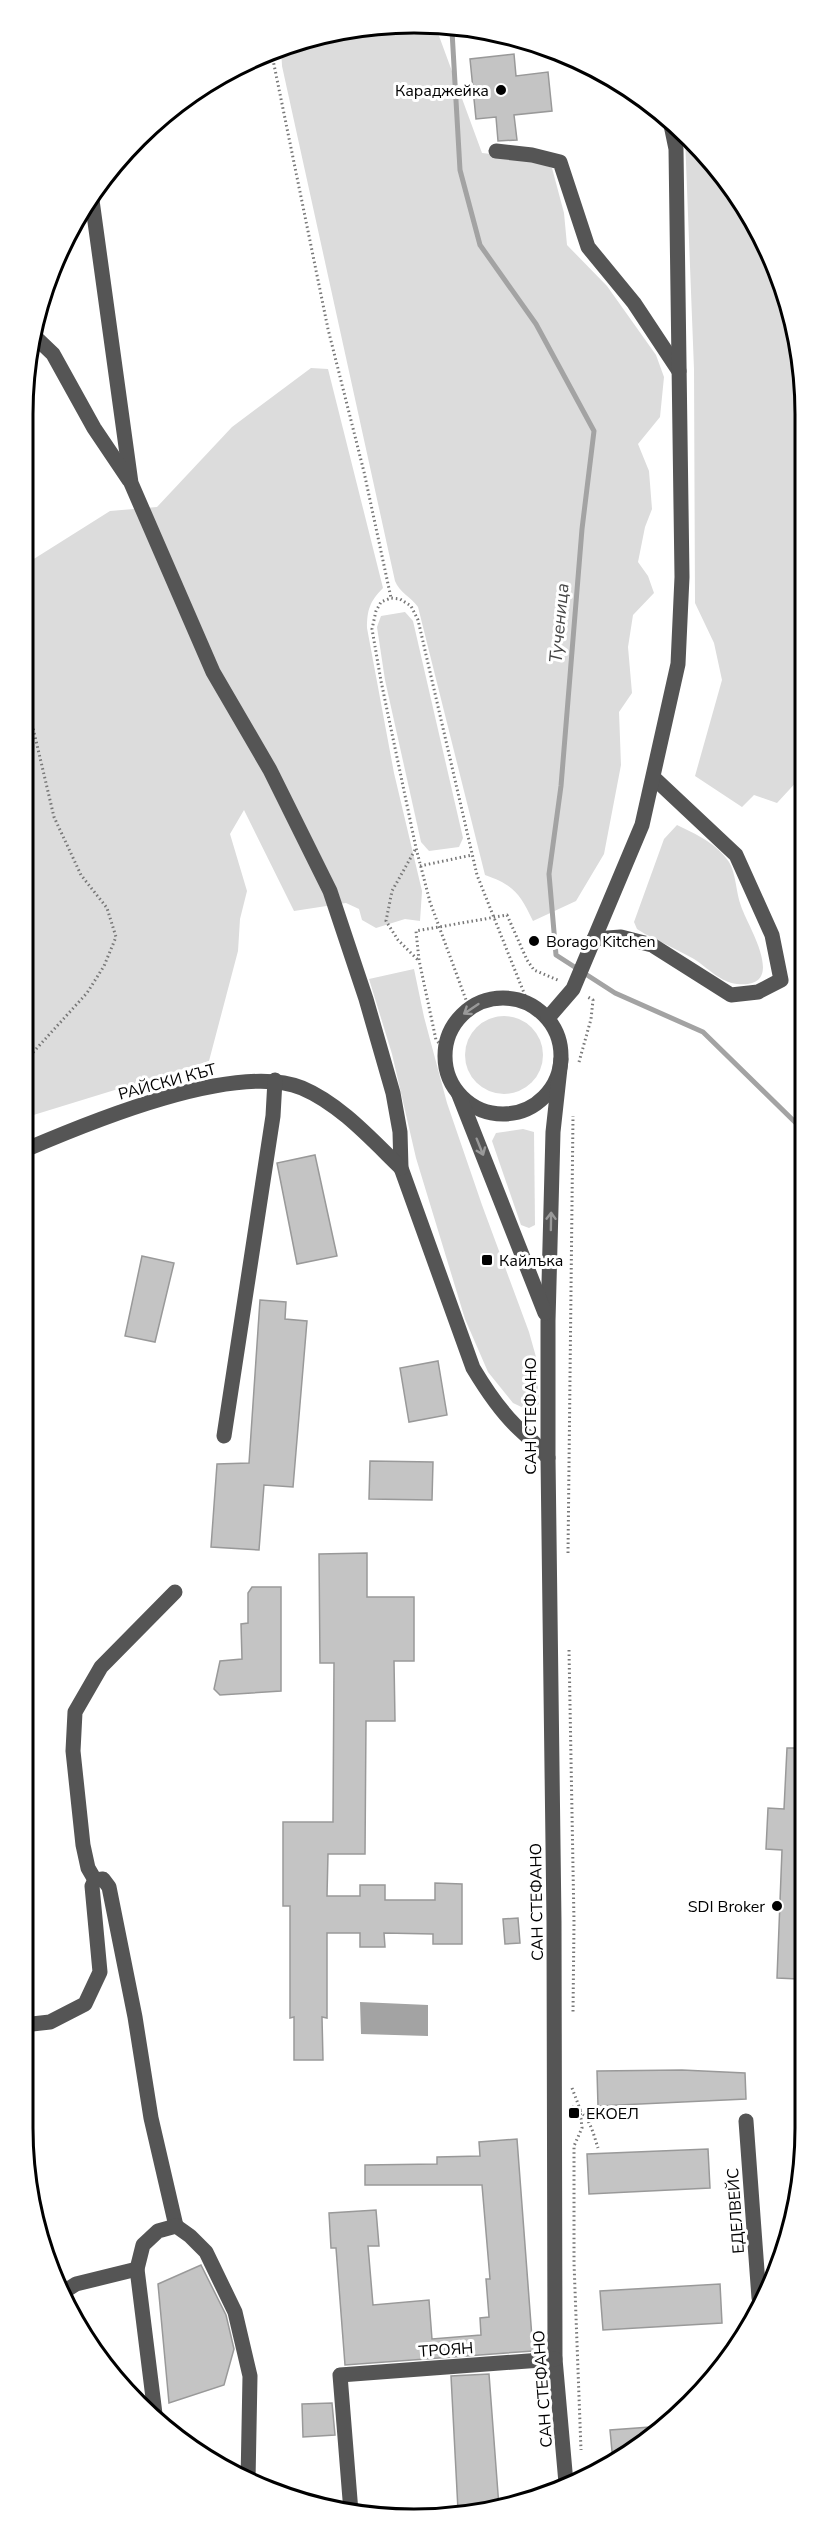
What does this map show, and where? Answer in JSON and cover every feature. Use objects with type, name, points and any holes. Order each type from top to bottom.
[{"type":"street","points":[[548,1018],[575,986],[642,825],[678,664],[682,578],[676,149],[673,136]]},
{"type":"street","points":[[496,152],[532,155],[560,162],[588,247],[634,303],[679,371]]},
{"type":"street","points":[[93,208],[131,483]]},
{"type":"street","points":[[40,341],[53,354],[94,428],[131,483],[213,672],[270,770],[330,891],[366,999],[393,1093],[400,1132],[401,1168],[473,1368],[495,1401],[548,1458]]},
{"type":"street","points":[[594,939],[621,937],[652,945],[731,995],[758,992],[781,980],[772,935],[736,855],[654,778]]},
{"type":"street","points":[[514,998],[528,1003],[548,1018],[558,1037],[561,1059],[558,1076],[550,1091],[537,1103],[522,1111],[505,1114],[487,1112],[471,1105],[458,1093],[445,1064],[445,1048],[449,1033],[469,1008],[483,1001],[514,998]]},
{"type":"street","name":"САН СТЕФАНО","points":[[561,1059],[553,1132],[548,1321],[548,1458],[555,2102],[555,2359],[566,2478]]},
{"type":"street","points":[[224,1436],[273,1116],[275,1080]]},
{"type":"street","name":"РАЙСКИ КЪТ","points":[[33,1146],[100,1117],[202,1089],[225,1083],[275,1080],[302,1088],[324,1101],[351,1121],[401,1168]]},
{"type":"street","name":"САН СТЕФАНО","points":[[458,1093],[548,1321]]},
{"type":"street","points":[[95,1880],[88,1868],[83,1845],[73,1751],[75,1712],[101,1667],[175,1592]]},
{"type":"street","points":[[95,1880],[103,1879],[109,1887],[135,2017],[151,2118],[176,2226],[206,2252],[235,2312],[250,2376],[248,2471]]},
{"type":"street","points":[[33,2024],[50,2022],[85,2004],[100,1972],[92,1886],[95,1880]]},
{"type":"street","name":"ЕДЕЛВЕЙС","points":[[746,2121],[759,2291]]},
{"type":"street","points":[[154,2405],[137,2270],[143,2245],[158,2231],[176,2226]]},
{"type":"street","points":[[68,2289],[76,2284],[137,2270]]},
{"type":"street","name":"ТРОЯН","points":[[350,2504],[340,2376],[555,2359]]},
{"type":"path","points":[[273,60],[328,329],[364,472],[391,598]]},
{"type":"path","points":[[469,1008],[439,927],[420,866],[381,681],[372,629],[376,610],[381,602],[391,598],[400,598],[411,606],[418,620],[477,875],[528,1003]]},
{"type":"path","points":[[33,731],[54,817],[81,875],[107,908],[116,937],[104,966],[87,993],[33,1052]]},
{"type":"path","points":[[416,848],[392,891],[386,921],[398,940],[419,960]]},
{"type":"path","points":[[420,866],[472,855]]},
{"type":"path","points":[[445,1048],[436,1040],[419,960],[416,931],[507,915],[527,960],[534,970],[575,986],[593,1000],[591,1019],[578,1068]]},
{"type":"path","points":[[568,1558],[573,1110]]},
{"type":"path","points":[[569,1640],[574,1922],[572,2017]]},
{"type":"path","points":[[571,2087],[580,2109],[589,2122],[598,2148]]},
{"type":"path","points":[[555,2102],[580,2109]]},
{"type":"path","points":[[580,2109],[582,2128],[574,2146],[574,2263],[582,2458]]},
{"type":"shaded area","points":[[389,34],[438,34],[482,153],[527,158],[552,168],[564,213],[567,245],[607,286],[656,355],[664,377],[660,417],[638,444],[649,471],[652,509],[645,527],[638,562],[648,576],[654,593],[633,615],[628,647],[632,693],[619,712],[621,765],[604,854],[576,901],[533,921],[520,897],[510,887],[485,875],[418,607],[395,581],[282,57],[340,40]]},
{"type":"shaded area","points":[[685,148],[731,202],[756,245],[782,315],[792,364],[795,414],[795,784],[777,803],[754,795],[742,807],[695,776],[722,680],[714,643],[695,603],[694,369]]},
{"type":"shaded area","points":[[311,368],[328,369],[383,588],[370,606],[367,628],[394,773],[422,891],[420,921],[405,919],[376,928],[362,920],[359,909],[346,903],[294,911],[244,810],[230,834],[247,891],[240,919],[238,951],[209,1061],[33,1115],[33,559],[110,511],[157,507],[232,427]]},
{"type":"shaded area","points":[[405,612],[413,621],[463,838],[459,847],[429,851],[421,842],[385,680],[377,627],[381,616]]},
{"type":"shaded area","points":[[677,825],[712,844],[729,862],[735,877],[741,906],[761,955],[763,967],[761,977],[752,983],[737,984],[725,981],[694,959],[637,929],[634,922],[664,839]]},
{"type":"shaded area","points":[[414,969],[447,1103],[536,1357],[539,1404],[530,1411],[513,1403],[488,1372],[465,1319],[416,1158],[392,1054],[369,979]]},
{"type":"shaded area","points":[[496,1016],[512,1016],[526,1022],[537,1033],[543,1047],[543,1063],[537,1077],[526,1088],[512,1094],[496,1094],[482,1088],[471,1077],[465,1063],[465,1047],[471,1033],[482,1022]]},
{"type":"shaded area","points":[[523,1129],[534,1132],[535,1225],[529,1228],[521,1225],[492,1141],[496,1133]]},
{"type":"shaded area","points":[[360,2002],[428,2005],[428,2036],[361,2034]]},
{"type":"building","points":[[514,54],[516,76],[548,72],[552,111],[514,115],[517,140],[498,141],[496,117],[476,119],[470,59]]},
{"type":"building","points":[[315,1155],[337,1256],[297,1264],[277,1163]]},
{"type":"building","points":[[142,1256],[174,1263],[155,1342],[125,1336]]},
{"type":"building","points":[[260,1300],[286,1302],[285,1319],[307,1321],[293,1487],[264,1485],[259,1550],[211,1547],[217,1464],[249,1463]]},
{"type":"building","points":[[438,1361],[447,1415],[409,1422],[400,1368]]},
{"type":"building","points":[[370,1461],[433,1462],[432,1500],[369,1499]]},
{"type":"building","points":[[367,1553],[367,1597],[414,1597],[414,1661],[394,1661],[395,1721],[366,1721],[365,1854],[328,1854],[327,1896],[360,1896],[360,1885],[385,1885],[385,1900],[435,1900],[435,1883],[462,1884],[462,1944],[433,1944],[433,1934],[384,1933],[385,1947],[360,1947],[360,1933],[327,1933],[327,2018],[322,2017],[323,2060],[294,2060],[294,2017],[290,2018],[290,1906],[283,1906],[283,1822],[333,1822],[334,1663],[320,1663],[319,1554]]},
{"type":"building","points":[[252,1587],[281,1587],[281,1691],[220,1695],[214,1689],[220,1661],[242,1659],[241,1624],[248,1623],[248,1593]]},
{"type":"building","points":[[787,1748],[795,1748],[795,1979],[777,1978],[782,1850],[766,1849],[768,1808],[784,1809]]},
{"type":"building","points":[[518,1918],[520,1943],[505,1944],[503,1919]]},
{"type":"building","points":[[682,2070],[745,2073],[746,2099],[598,2106],[597,2071]]},
{"type":"building","points":[[517,2139],[533,2351],[345,2365],[336,2248],[331,2248],[329,2213],[376,2210],[379,2246],[368,2246],[373,2305],[429,2300],[432,2339],[481,2335],[480,2318],[489,2317],[486,2279],[490,2279],[482,2185],[365,2185],[365,2165],[437,2164],[437,2157],[480,2156],[479,2142]]},
{"type":"building","points":[[708,2149],[710,2188],[589,2194],[587,2154]]},
{"type":"building","points":[[201,2265],[226,2315],[234,2349],[224,2385],[169,2403],[158,2284]]},
{"type":"building","points":[[720,2284],[722,2323],[603,2330],[600,2291]]},
{"type":"building","points":[[489,2374],[498,2499],[458,2506],[451,2376]]},
{"type":"building","points":[[332,2403],[335,2435],[303,2437],[302,2404]]},
{"type":"building","points":[[649,2427],[612,2453],[610,2430]]},
{"type":"waterway","name":"Тученица","points":[[452,35],[460,170],[480,245],[536,324],[594,431],[582,529],[561,786],[549,874],[556,955],[615,993],[703,1032],[795,1122]]},
{"type":"place","name":"Караджейка","points":[[501,90]]},
{"type":"place","name":"Borago Kitchen","points":[[534,941]]},
{"type":"place","name":"Кайлъка","points":[[487,1260]]},
{"type":"place","name":"SDI Broker","points":[[777,1906]]},
{"type":"place","name":"ЕКОЕЛ","points":[[574,2113]]}]
